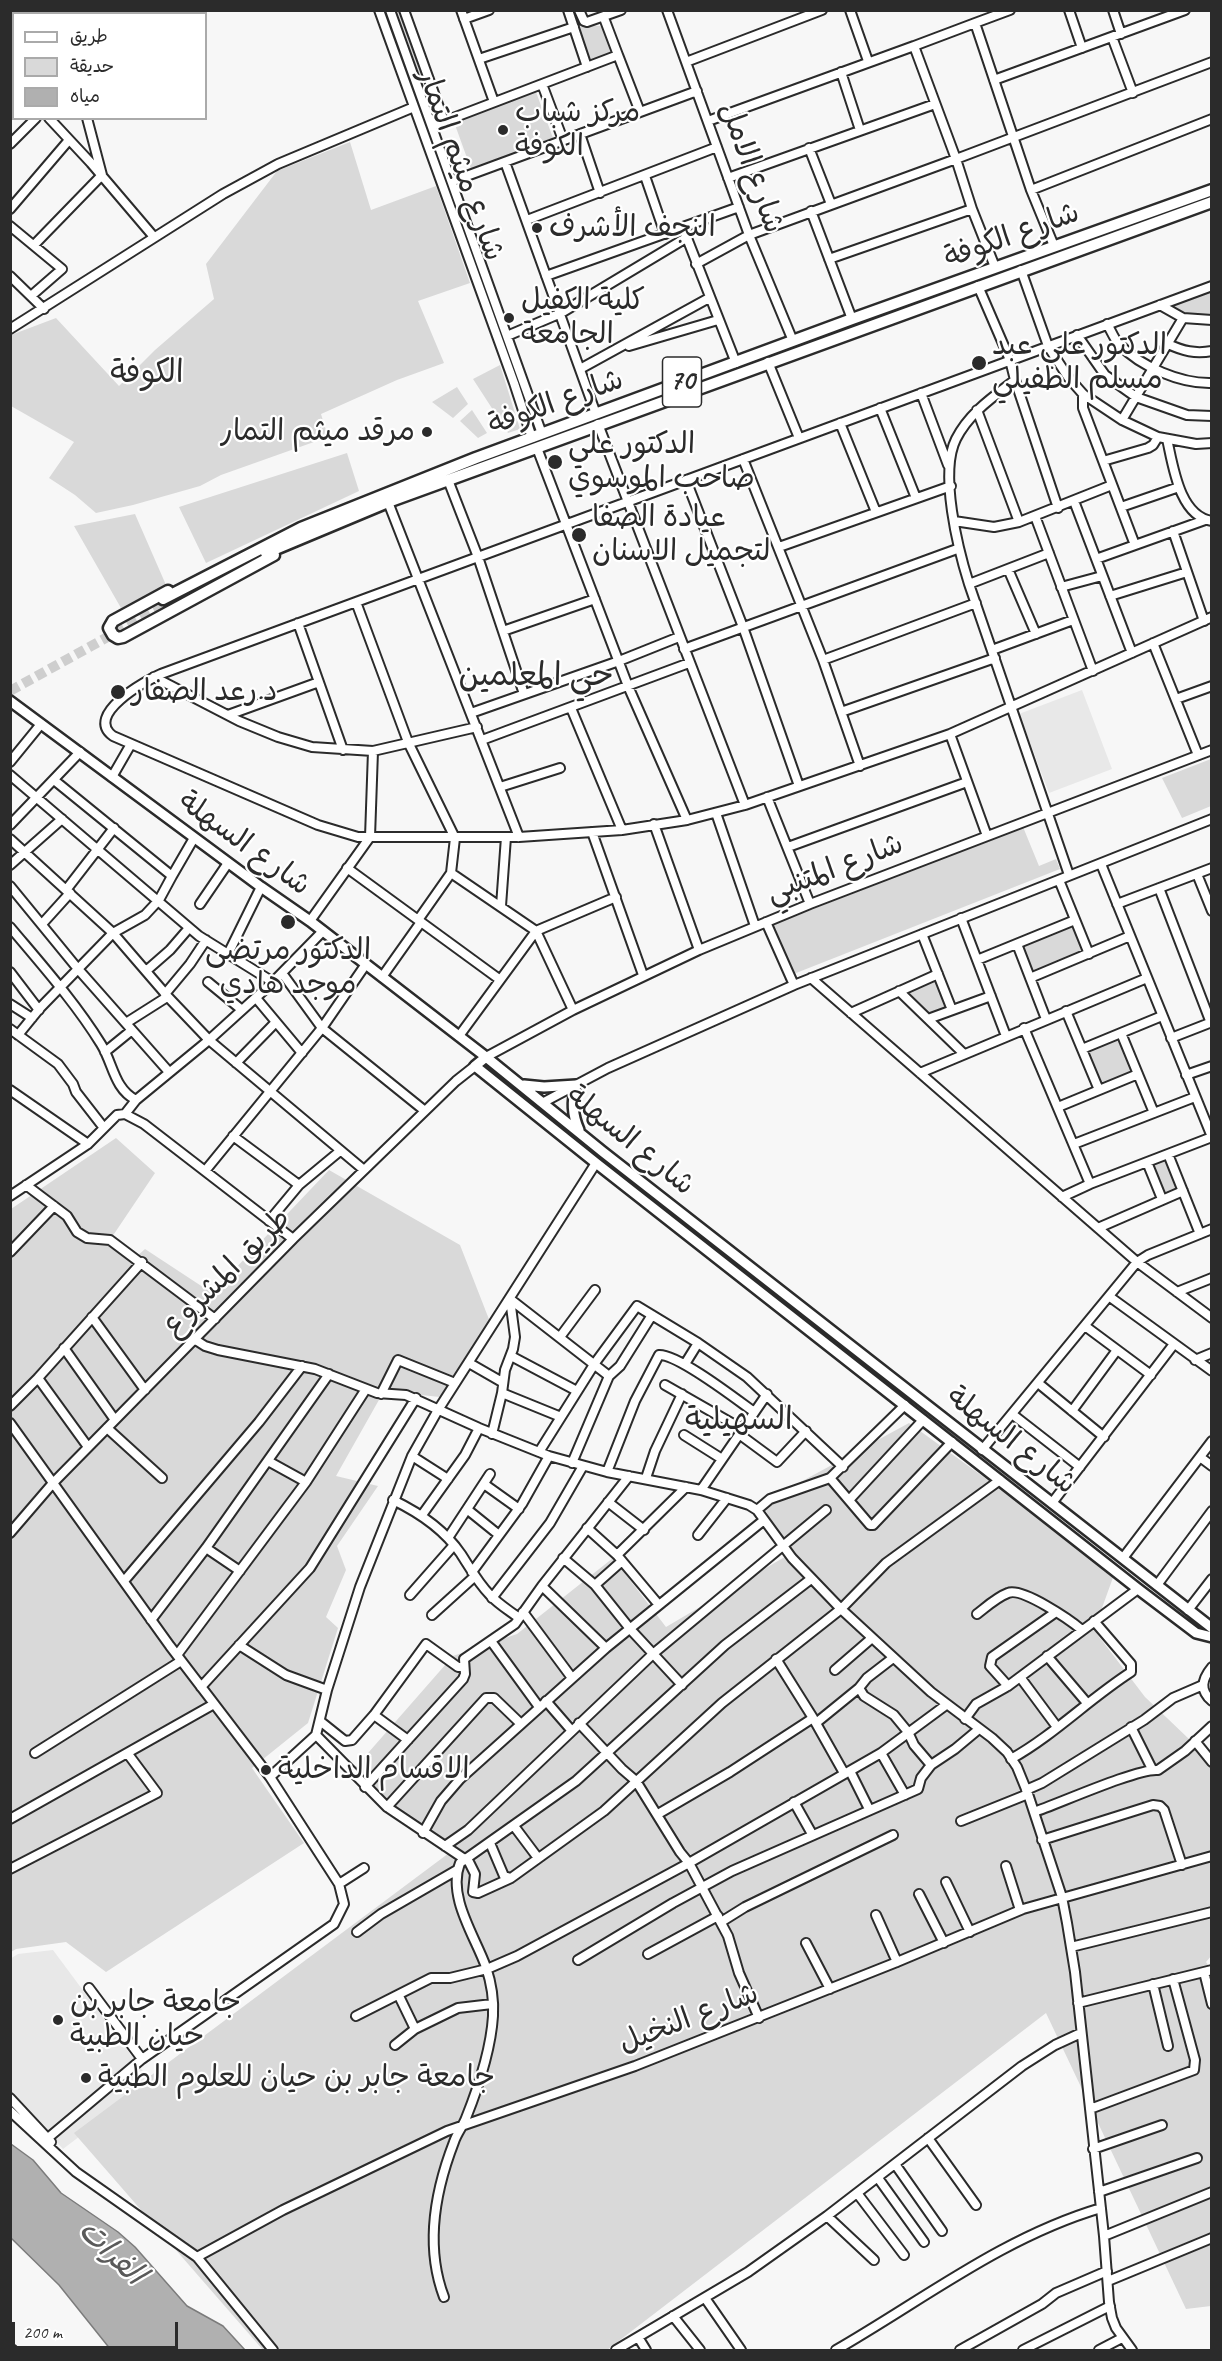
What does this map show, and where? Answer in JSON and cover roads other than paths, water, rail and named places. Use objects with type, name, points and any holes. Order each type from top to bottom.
[{"type":"highway","name":"شارع الكوفة","points":[[829,334],[852,319],[1212,190]]},
{"type":"highway","points":[[1181,213],[1175,213],[1174,209],[1195,196]]},
{"type":"highway","name":"شارع الكوفة","points":[[597,419],[736,363],[978,286],[1212,202]]},
{"type":"highway","points":[[1141,228],[1145,223],[1158,217],[1156,211],[1150,212]]},
{"type":"highway","name":"شارع الكوفة","points":[[165,601],[294,536],[537,440],[768,362],[802,342]]},
{"type":"highway","name":"شارع الكوفة","points":[[294,536],[448,480],[478,464]]},
{"type":"highway","points":[[294,536],[275,555],[123,638],[115,638],[110,632],[109,626],[112,621],[201,572],[259,543],[294,536]]},
{"type":"main road","name":"شارع السهلة","points":[[10,701],[310,921],[522,1084],[982,1450],[1212,1628]]},
{"type":"main road","name":"طريق المشروع","points":[[475,1066],[486,1057]]},
{"type":"main road","name":"شارع السهلة","points":[[475,1066],[1138,1589],[1196,1632],[1212,1637]]},
{"type":"main road","points":[[522,1084],[544,1087],[576,1085],[573,1110],[580,1132]]},
{"type":"main road","points":[[783,1310],[792,1299]]},
{"type":"street","points":[[30,12],[43,10]]},
{"type":"street","name":"شارع ميثم التمار","points":[[379,10],[537,440]]},
{"type":"street","name":"شارع ميثم التمار","points":[[390,10],[507,336],[537,440]]},
{"type":"street","points":[[404,10],[444,121]]},
{"type":"street","points":[[489,10],[463,15],[494,102]]},
{"type":"street","points":[[568,10],[587,67]]},
{"type":"street","points":[[579,10],[585,22],[604,18],[621,10]]},
{"type":"street","name":"شارع الامل","points":[[667,10],[748,235],[802,342]]},
{"type":"street","points":[[686,62],[822,10]]},
{"type":"street","points":[[850,10],[868,61]]},
{"type":"street","points":[[708,121],[1010,10]]},
{"type":"street","points":[[1069,10],[1083,48]]},
{"type":"street","points":[[1113,10],[1121,34]]},
{"type":"street","points":[[994,80],[1185,10]]},
{"type":"street","points":[[604,18],[640,112]]},
{"type":"street","points":[[975,23],[1031,190],[1054,246]]},
{"type":"street","points":[[479,59],[574,27]]},
{"type":"street","points":[[1112,37],[1133,93]]},
{"type":"street","points":[[914,46],[995,267]]},
{"type":"street","points":[[432,126],[618,56]]},
{"type":"street","points":[[696,264],[748,235],[1014,138],[1212,62]]},
{"type":"street","points":[[841,72],[860,130]]},
{"type":"street","points":[[542,84],[563,140]]},
{"type":"street","points":[[453,181],[697,91]]},
{"type":"street","points":[[728,178],[935,104]]},
{"type":"street","points":[[10,329],[223,194],[305,151],[414,107]]},
{"type":"street","points":[[1031,190],[1212,119]]},
{"type":"street","points":[[10,144],[34,120]]},
{"type":"street","points":[[50,120],[102,175],[154,237]]},
{"type":"street","points":[[88,120],[102,175]]},
{"type":"street","points":[[580,134],[600,193]]},
{"type":"street","points":[[11,207],[69,140]]},
{"type":"street","points":[[526,220],[717,147]]},
{"type":"street","points":[[809,148],[831,204]]},
{"type":"street","points":[[505,162],[627,502],[745,806]]},
{"type":"street","points":[[34,245],[102,175]]},
{"type":"street","points":[[645,176],[665,234]]},
{"type":"street","points":[[546,276],[739,207]]},
{"type":"street","points":[[829,259],[972,209]]},
{"type":"street","points":[[811,211],[852,319]]},
{"type":"street","points":[[10,226],[62,269],[31,296]]},
{"type":"street","points":[[683,228],[736,363]]},
{"type":"street","points":[[507,336],[561,313],[686,238]]},
{"type":"street","points":[[474,273],[484,270]]},
{"type":"street","points":[[1021,270],[1048,346],[1068,377],[1083,394],[1122,420],[1158,437],[1196,444],[1212,443]]},
{"type":"street","points":[[11,277],[44,309]]},
{"type":"street","points":[[978,286],[1010,360],[1058,508]]},
{"type":"street","points":[[1173,531],[1187,572],[1208,619],[950,734],[745,806],[687,820],[622,830],[519,837],[358,837],[318,825],[110,735],[106,728],[106,719],[121,698],[154,677],[1212,286]]},
{"type":"street","points":[[580,369],[709,298]]},
{"type":"street","points":[[1160,305],[1183,318],[1212,320]]},
{"type":"street","points":[[1122,420],[1183,318]]},
{"type":"street","points":[[614,350],[718,320]]},
{"type":"street","points":[[1107,324],[1119,344],[1153,369],[1195,384],[1212,383]]},
{"type":"street","points":[[1077,335],[1105,375],[1136,397],[1187,415],[1212,416]]},
{"type":"street","points":[[1168,344],[1182,351],[1212,351]]},
{"type":"street","points":[[768,362],[799,438]]},
{"type":"street","points":[[949,468],[956,440],[977,410],[1015,380]]},
{"type":"street","points":[[921,393],[949,468],[957,549],[1069,875]]},
{"type":"street","points":[[1083,394],[1083,408],[1135,545]]},
{"type":"street","points":[[880,408],[916,498]]},
{"type":"street","points":[[977,410],[1019,522]]},
{"type":"street","points":[[840,423],[876,512]]},
{"type":"street","points":[[1103,461],[1148,448],[1158,437]]},
{"type":"street","points":[[1167,439],[1179,487],[1187,502],[1208,521]]},
{"type":"street","points":[[537,440],[565,524],[618,661],[687,820]]},
{"type":"street","points":[[743,459],[823,660],[860,766]]},
{"type":"street","points":[[448,480],[478,557],[524,694]]},
{"type":"street","points":[[686,480],[743,627],[799,786]]},
{"type":"street","points":[[954,521],[994,526],[1019,522],[1112,485]]},
{"type":"street","points":[[778,547],[951,486]]},
{"type":"street","points":[[1120,507],[1179,487]]},
{"type":"street","points":[[1074,501],[1132,653]]},
{"type":"street","points":[[388,502],[519,837]]},
{"type":"street","points":[[1035,516],[1093,671]]},
{"type":"street","points":[[1096,559],[1208,521]]},
{"type":"street","points":[[684,650],[957,549]]},
{"type":"street","points":[[969,584],[1049,553]]},
{"type":"street","points":[[1008,569],[1036,634]]},
{"type":"street","points":[[1110,596],[1187,572]]},
{"type":"street","points":[[1061,587],[1102,576]]},
{"type":"street","points":[[503,631],[595,599]]},
{"type":"street","points":[[356,602],[408,742],[455,838],[452,873],[382,977]]},
{"type":"street","points":[[823,660],[976,603]]},
{"type":"street","points":[[841,712],[994,654],[1073,620]]},
{"type":"street","points":[[298,623],[343,750]]},
{"type":"street","points":[[471,712],[618,661],[679,637]]},
{"type":"street","points":[[1152,643],[1198,755]]},
{"type":"street","points":[[482,740],[689,663]]},
{"type":"street","points":[[154,677],[228,715],[278,737],[312,747],[373,751],[477,727]]},
{"type":"street","points":[[228,715],[319,682]]},
{"type":"street","points":[[1176,699],[1212,686]]},
{"type":"street","points":[[571,708],[622,830]]},
{"type":"street","points":[[10,762],[41,724]]},
{"type":"street","points":[[950,734],[987,836]]},
{"type":"street","points":[[112,777],[131,744]]},
{"type":"street","name":"شارع المتنبي","points":[[486,1057],[643,975],[755,926],[1212,750]]},
{"type":"street","points":[[310,921],[370,837],[373,751]]},
{"type":"street","points":[[10,825],[80,752]]},
{"type":"street","points":[[500,787],[560,768]]},
{"type":"street","points":[[10,775],[189,928],[273,982]]},
{"type":"street","points":[[54,780],[172,876]]},
{"type":"street","points":[[788,847],[967,782]]},
{"type":"street","points":[[767,797],[810,904]]},
{"type":"street","points":[[716,813],[755,926]]},
{"type":"street","points":[[10,864],[62,819]]},
{"type":"street","points":[[544,1102],[608,1068],[794,985],[1212,819]]},
{"type":"street","points":[[654,824],[699,950]]},
{"type":"street","points":[[42,924],[114,828]]},
{"type":"street","points":[[592,832],[643,975]]},
{"type":"street","points":[[501,906],[506,837]]},
{"type":"street","points":[[18,1035],[113,933],[145,915],[159,900],[194,838]]},
{"type":"street","points":[[10,839],[113,933],[166,995],[209,1040],[364,1170]]},
{"type":"street","points":[[200,904],[228,863]]},
{"type":"street","points":[[1062,1197],[1212,1137],[1101,864]]},
{"type":"street","points":[[347,868],[499,979]]},
{"type":"street","points":[[1117,904],[1212,868]]},
{"type":"street","points":[[452,873],[536,931],[573,1010]]},
{"type":"street","points":[[1197,874],[1212,911]]},
{"type":"street","points":[[1059,880],[1089,954]]},
{"type":"street","points":[[10,886],[78,969],[169,1072]]},
{"type":"street","points":[[228,954],[261,887]]},
{"type":"street","points":[[1159,888],[1211,1022],[1172,1038]]},
{"type":"street","points":[[459,1036],[536,931],[616,897]]},
{"type":"street","points":[[961,918],[1006,1035]]},
{"type":"street","points":[[977,960],[1075,920]]},
{"type":"street","points":[[766,922],[794,985]]},
{"type":"street","points":[[10,927],[61,988],[105,1052],[119,1087],[126,1095],[136,1100]]},
{"type":"street","points":[[146,971],[170,950],[189,928]]},
{"type":"street","points":[[125,1114],[136,1100],[256,998],[323,932]]},
{"type":"street","points":[[921,934],[952,1010]]},
{"type":"street","points":[[1030,978],[1130,936]]},
{"type":"street","points":[[126,1023],[166,995],[206,940]]},
{"type":"street","points":[[1017,944],[1046,1019]]},
{"type":"street","points":[[205,1171],[322,1028],[366,964]]},
{"type":"street","points":[[10,972],[39,1010]]},
{"type":"street","points":[[282,973],[322,1028],[425,1111]]},
{"type":"street","points":[[851,1013],[938,974]]},
{"type":"street","points":[[811,978],[1137,1262],[1212,1318]]},
{"type":"street","points":[[920,1073],[1006,1035],[1147,978]]},
{"type":"street","points":[[208,982],[242,1010]]},
{"type":"street","points":[[898,991],[963,1053]]},
{"type":"street","points":[[928,1019],[990,996]]},
{"type":"street","points":[[256,998],[302,1053]]},
{"type":"street","points":[[10,1004],[32,1018]]},
{"type":"street","points":[[1066,1011],[1099,1090]]},
{"type":"street","points":[[1082,1049],[1162,1016]]},
{"type":"street","points":[[236,1063],[276,1022]]},
{"type":"street","points":[[1024,1028],[1090,1184]]},
{"type":"street","points":[[10,1029],[58,1064],[104,1128]]},
{"type":"street","points":[[105,1052],[132,1030]]},
{"type":"street","points":[[1121,1033],[1154,1113]]},
{"type":"street","points":[[1186,1075],[1212,1065]]},
{"type":"street","name":"طريق المشروع","points":[[10,1533],[53,1483],[293,1239],[425,1111],[475,1066]]},
{"type":"street","points":[[1058,1107],[1138,1074]]},
{"type":"street","points":[[12,1094],[88,1144]]},
{"type":"street","points":[[1074,1144],[1195,1097]]},
{"type":"street","points":[[10,1196],[88,1144],[117,1115],[125,1114],[144,1124],[293,1239]]},
{"type":"street","points":[[233,1136],[299,1185]]},
{"type":"street","points":[[269,1221],[299,1185],[340,1151]]},
{"type":"street","points":[[1168,1154],[1200,1234]]},
{"type":"street","points":[[1147,1162],[1161,1199]]},
{"type":"street","points":[[270,1778],[316,1735],[327,1690],[360,1587],[412,1456],[438,1410],[596,1163]]},
{"type":"street","points":[[26,1185],[67,1216],[77,1232],[87,1238],[110,1240],[215,1318]]},
{"type":"street","points":[[1098,1228],[1183,1191]]},
{"type":"street","points":[[10,1252],[54,1206]]},
{"type":"street","points":[[982,1450],[1137,1262],[1148,1255],[1212,1229]]},
{"type":"street","points":[[10,1406],[142,1262]]},
{"type":"street","points":[[1177,1292],[1212,1278]]},
{"type":"street","points":[[560,1336],[595,1290]]},
{"type":"street","points":[[1110,1296],[1212,1371]]},
{"type":"street","points":[[510,1299],[609,1376]]},
{"type":"street","points":[[492,1434],[502,1393],[502,1382],[516,1337],[510,1299]]},
{"type":"street","points":[[539,1452],[595,1363],[635,1308],[640,1308],[698,1343],[747,1377],[843,1467]]},
{"type":"street","points":[[572,1463],[609,1376],[620,1366],[652,1315]]},
{"type":"street","points":[[92,1317],[145,1390]]},
{"type":"street","points":[[1084,1326],[1151,1375]]},
{"type":"street","points":[[194,1340],[218,1350],[302,1366],[381,1394],[406,1395],[416,1398],[492,1434],[572,1463],[607,1472],[686,1486],[749,1504],[757,1510],[811,1579],[841,1609],[946,1705],[992,1738],[1011,1759],[1027,1792],[1062,1897],[1078,2002],[1110,2306],[1112,2318],[1122,2338],[1132,2350]]},
{"type":"street","points":[[685,1365],[698,1343]]},
{"type":"street","points":[[1052,1503],[1174,1344]]},
{"type":"street","points":[[64,1348],[115,1420]]},
{"type":"street","points":[[1071,1411],[1117,1350]]},
{"type":"street","points":[[1195,1360],[1212,1353]]},
{"type":"street","points":[[607,1472],[635,1401],[659,1354],[685,1365],[754,1412]]},
{"type":"street","points":[[511,1356],[577,1391]]},
{"type":"street","points":[[381,1394],[398,1360],[456,1383]]},
{"type":"street","points":[[468,1363],[502,1382]]},
{"type":"street","points":[[124,1581],[259,1422],[302,1366]]},
{"type":"street","points":[[151,1620],[206,1548],[329,1374]]},
{"type":"street","points":[[38,1378],[88,1447]]},
{"type":"street","points":[[1038,1383],[1104,1437]]},
{"type":"street","points":[[665,1385],[740,1432],[777,1462],[806,1431]]},
{"type":"street","points":[[35,1753],[179,1658],[306,1482],[366,1389]]},
{"type":"street","points":[[502,1393],[561,1417]]},
{"type":"street","points":[[646,1478],[655,1450],[682,1394]]},
{"type":"street","points":[[700,1490],[767,1394]]},
{"type":"street","points":[[201,1687],[310,1568],[416,1398]]},
{"type":"street","points":[[757,1510],[770,1499],[830,1478],[904,1405]]},
{"type":"street","points":[[1012,1414],[1080,1467]]},
{"type":"street","points":[[850,1499],[923,1420]]},
{"type":"street","points":[[10,1423],[151,1620],[270,1778],[339,1884],[344,1904],[334,1924],[142,2059],[48,2138]]},
{"type":"street","points":[[107,1428],[162,1478]]},
{"type":"street","points":[[422,1515],[480,1428]]},
{"type":"street","points":[[684,1435],[722,1459]]},
{"type":"street","points":[[1123,1558],[1212,1441]]},
{"type":"street","points":[[830,1478],[870,1525],[873,1525],[952,1442]]},
{"type":"street","points":[[412,1456],[448,1479]]},
{"type":"street","points":[[432,1615],[473,1575],[519,1509],[549,1456]]},
{"type":"street","points":[[1200,1457],[1212,1466]]},
{"type":"street","points":[[268,1461],[306,1482]]},
{"type":"street","points":[[492,1598],[550,1523],[583,1466]]},
{"type":"street","points":[[411,1595],[451,1541],[490,1474]]},
{"type":"street","points":[[365,1787],[463,1679],[464,1659],[510,1628],[629,1476]]},
{"type":"street","points":[[316,1735],[387,1807],[472,1865],[476,1874],[473,1892],[478,1893],[511,1878],[604,1810],[722,1703],[841,1609],[886,1563],[1000,1480]]},
{"type":"street","points":[[484,1484],[519,1509]]},
{"type":"street","points":[[595,1585],[686,1486]]},
{"type":"street","points":[[698,1535],[728,1498]]},
{"type":"street","points":[[393,1500],[422,1515],[451,1541],[473,1575],[492,1598],[521,1615],[572,1678]]},
{"type":"street","points":[[608,1502],[644,1530]]},
{"type":"street","points":[[468,1510],[500,1534]]},
{"type":"street","points":[[445,1846],[468,1830],[654,1653],[826,1510]]},
{"type":"street","points":[[1157,1585],[1212,1511]]},
{"type":"street","points":[[423,1833],[441,1801],[460,1779],[606,1648],[632,1630],[659,1605],[764,1520]]},
{"type":"street","points":[[587,1528],[620,1558],[659,1605]]},
{"type":"street","points":[[206,1548],[240,1571]]},
{"type":"street","points":[[563,1558],[595,1585],[682,1685]]},
{"type":"street","points":[[357,1932],[381,1914],[457,1870],[464,1858],[490,1843],[576,1781],[725,1645],[811,1579]]},
{"type":"street","points":[[1188,1610],[1212,1579]]},
{"type":"street","points":[[542,1586],[606,1648]]},
{"type":"street","points":[[965,1719],[976,1704],[1008,1686],[1138,1589]]},
{"type":"street","points":[[977,1614],[1011,1592],[1019,1592],[1056,1612],[1082,1630]]},
{"type":"street","points":[[1008,1686],[990,1666],[992,1657],[1056,1612]]},
{"type":"street","points":[[1011,1759],[1036,1745],[1057,1726],[1132,1670],[1131,1664],[1094,1621]]},
{"type":"street","points":[[835,1670],[872,1638]]},
{"type":"street","points":[[491,1641],[543,1704],[572,1731]]},
{"type":"street","points":[[320,1720],[348,1742],[352,1740],[374,1715],[424,1644],[428,1644],[458,1667],[464,1667]]},
{"type":"street","points":[[239,1645],[286,1675],[327,1690]]},
{"type":"street","points":[[1047,1656],[1087,1703]]},
{"type":"street","points":[[658,1814],[815,1720],[859,1688],[867,1678],[893,1658]]},
{"type":"street","points":[[776,1659],[868,1809]]},
{"type":"street","points":[[1212,1667],[1205,1676],[1203,1684],[1204,1693],[1212,1701]]},
{"type":"street","points":[[1020,1677],[1057,1726]]},
{"type":"street","points":[[961,1821],[1027,1792],[1173,1698],[1203,1684]]},
{"type":"street","points":[[859,1688],[864,1696],[894,1715],[931,1765]]},
{"type":"street","points":[[387,1807],[486,1698],[494,1698],[520,1724]]},
{"type":"street","points":[[10,1819],[214,1704]]},
{"type":"street","points":[[356,2016],[431,1978],[450,1978],[487,1969],[517,1956],[689,1863],[881,1753],[946,1705]]},
{"type":"street","points":[[374,1715],[408,1740]]},
{"type":"street","points":[[579,1724],[636,1781],[689,1863],[719,1919],[759,2018]]},
{"type":"street","points":[[1034,1812],[1152,1769],[1158,1770],[1212,1726]]},
{"type":"street","points":[[1131,1727],[1152,1769]]},
{"type":"street","points":[[578,1960],[702,1887],[812,1834],[918,1789],[921,1778],[931,1765],[979,1729]]},
{"type":"street","points":[[1195,1741],[1212,1762]]},
{"type":"street","points":[[881,1753],[905,1795]]},
{"type":"street","points":[[10,1869],[157,1793],[128,1754]]},
{"type":"street","points":[[794,1802],[812,1834]]},
{"type":"street","points":[[1042,1840],[1153,1805],[1160,1806],[1164,1810],[1182,1865]]},
{"type":"street","points":[[514,1826],[538,1858]]},
{"type":"street","points":[[648,1954],[893,1835]]},
{"type":"street","points":[[490,1843],[504,1876],[511,1878]]},
{"type":"street","name":"شارع النخيل","points":[[197,2257],[283,2210],[447,2131],[635,2066],[759,2018],[1020,1910],[1212,1856]]},
{"type":"street","points":[[1006,1866],[1020,1910]]},
{"type":"street","points":[[339,1884],[364,1868]]},
{"type":"street","points":[[444,2297],[435,2267],[433,2232],[443,2174],[462,2126],[490,2038],[492,2004],[487,1969],[459,1899],[457,1870]]},
{"type":"street","points":[[946,1882],[970,1932]]},
{"type":"street","points":[[919,1894],[944,1943]]},
{"type":"street","points":[[1071,1947],[1212,1912]]},
{"type":"street","points":[[876,1915],[897,1962]]},
{"type":"street","points":[[806,1943],[830,1989]]},
{"type":"street","points":[[1078,2002],[1208,1971],[1212,2004]]},
{"type":"street","points":[[1090,2109],[1194,2070],[1196,2060],[1173,1979]]},
{"type":"street","points":[[1153,1984],[1168,2046]]},
{"type":"street","points":[[89,1988],[142,2059]]},
{"type":"street","points":[[399,1996],[415,2029]]},
{"type":"street","points":[[395,2044],[415,2029],[458,2008],[492,2004]]},
{"type":"street","points":[[615,2350],[748,2272],[878,2178],[1022,2066],[1081,2033]]},
{"type":"street","points":[[10,2098],[48,2138],[66,2163]]},
{"type":"street","points":[[10,2110],[66,2163],[106,2194],[197,2257],[273,2350]]},
{"type":"street","points":[[1093,2149],[1162,2126]]},
{"type":"street","points":[[928,2138],[976,2205]]},
{"type":"street","points":[[1099,2192],[1197,2158]]},
{"type":"street","points":[[895,2164],[942,2231]]},
{"type":"street","points":[[878,2178],[924,2242]]},
{"type":"street","points":[[1104,2236],[1212,2192]]},
{"type":"street","points":[[857,2193],[904,2255]]},
{"type":"street","points":[[836,2350],[1008,2246],[1052,2225],[1101,2208]]},
{"type":"street","points":[[827,2216],[874,2260]]},
{"type":"street","points":[[1108,2281],[1212,2238]]},
{"type":"street","points":[[960,2350],[1042,2304],[1056,2293],[1107,2271]]},
{"type":"street","points":[[705,2298],[741,2350]]},
{"type":"street","points":[[1023,2350],[1110,2306]]},
{"type":"street","points":[[674,2316],[700,2350]]},
{"type":"street","points":[[638,2337],[646,2350]]},
{"type":"street","points":[[1099,2350],[1122,2338]]},
{"type":"water","name":"الفرات","points":[[11,2144],[33,2160],[61,2193],[118,2232],[135,2247],[187,2306],[223,2326],[245,2350],[111,2350],[59,2285],[11,2238]]},
{"type":"tunnel","points":[[10,691],[167,604]]},
{"type":"place","name":"مركز شباب الكوفة","points":[[503,130]]},
{"type":"place","name":"النجف الأشرف","points":[[537,228]]},
{"type":"place","name":"كلية الكفيل الجامعة","points":[[509,318]]},
{"type":"place","name":"الدكتور علي عبد مسلم الطفيلي","points":[[979,363]]},
{"type":"place","name":"مرقد ميثم التمار","points":[[427,432]]},
{"type":"place","name":"الدكتور علي صاحب الموسوي","points":[[555,462]]},
{"type":"place","name":"عيادة الصفا لتجميل الاسنان","points":[[579,535]]},
{"type":"place","name":"د.رعد الصفار","points":[[118,692]]},
{"type":"place","name":"الدكتور مرتضى موجد هادي","points":[[288,922]]},
{"type":"place","name":"الاقسام الداخلية","points":[[266,1770]]},
{"type":"place","name":"جامعة جابر بن حيان الطبية","points":[[58,2020]]},
{"type":"place","name":"جامعة جابر بن حيان للعلوم الطبية","points":[[86,2078]]},
{"type":"district","name":"الكوفة","points":[[147,374]]},
{"type":"district","name":"حي المعلمين","points":[[536,677]]},
{"type":"district","name":"السهيلية","points":[[739,1421]]}]
